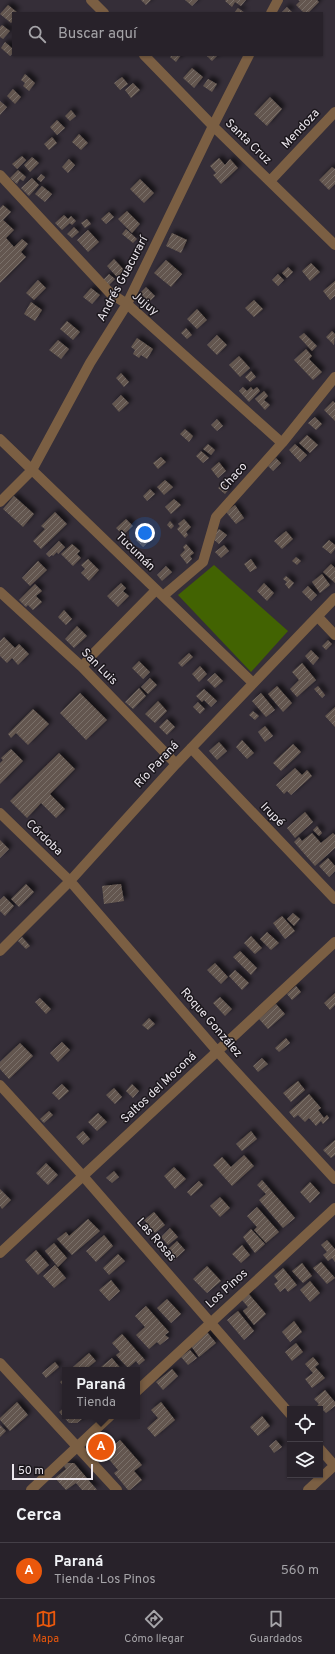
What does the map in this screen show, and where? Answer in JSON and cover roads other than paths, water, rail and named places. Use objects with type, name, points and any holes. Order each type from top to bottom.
[{"type":"street","points":[[91,0],[103,12]]},
{"type":"street","points":[[272,12],[278,0]]},
{"type":"street","name":"Santa Cruz","points":[[145,56],[213,126],[335,245]]},
{"type":"street","name":"Andrés Guacurarí","points":[[0,502],[32,470],[90,363],[127,304],[213,126],[249,56]]},
{"type":"street","name":"Mendoza","points":[[270,181],[335,112]]},
{"type":"street","name":"Jujuy","points":[[0,175],[110,293],[127,304],[282,443]]},
{"type":"street","name":"Chaco","points":[[82,667],[91,656],[160,593],[203,562],[216,517],[282,443],[335,377]]},
{"type":"street","name":"Tucumán","points":[[0,439],[252,683]]},
{"type":"street","name":"San Luis","points":[[0,592],[82,667],[176,764]]},
{"type":"street","name":"Río Paraná","points":[[0,951],[70,881],[176,764],[335,598]]},
{"type":"street","points":[[318,617],[335,635]]},
{"type":"street","name":"Irupé","points":[[191,748],[335,899]]},
{"type":"street","name":"Córdoba","points":[[0,813],[70,881]]},
{"type":"street","name":"Roque González","points":[[70,881],[217,1051],[335,1179]]},
{"type":"street","name":"Saltos del Moconá","points":[[0,1253],[335,942]]},
{"type":"street","name":"Las Rosas","points":[[0,1085],[83,1176],[287,1411]]},
{"type":"street","name":"Los Pinos","points":[[140,1388],[335,1208]]},
{"type":"street","points":[[0,1363],[117,1490]]},
{"type":"street","points":[[31,1490],[107,1419]]},
{"type":"street","points":[[308,1490],[335,1466],[323,1452]]},
{"type":"place","name":"Paraná","points":[[101,1447]]}]
